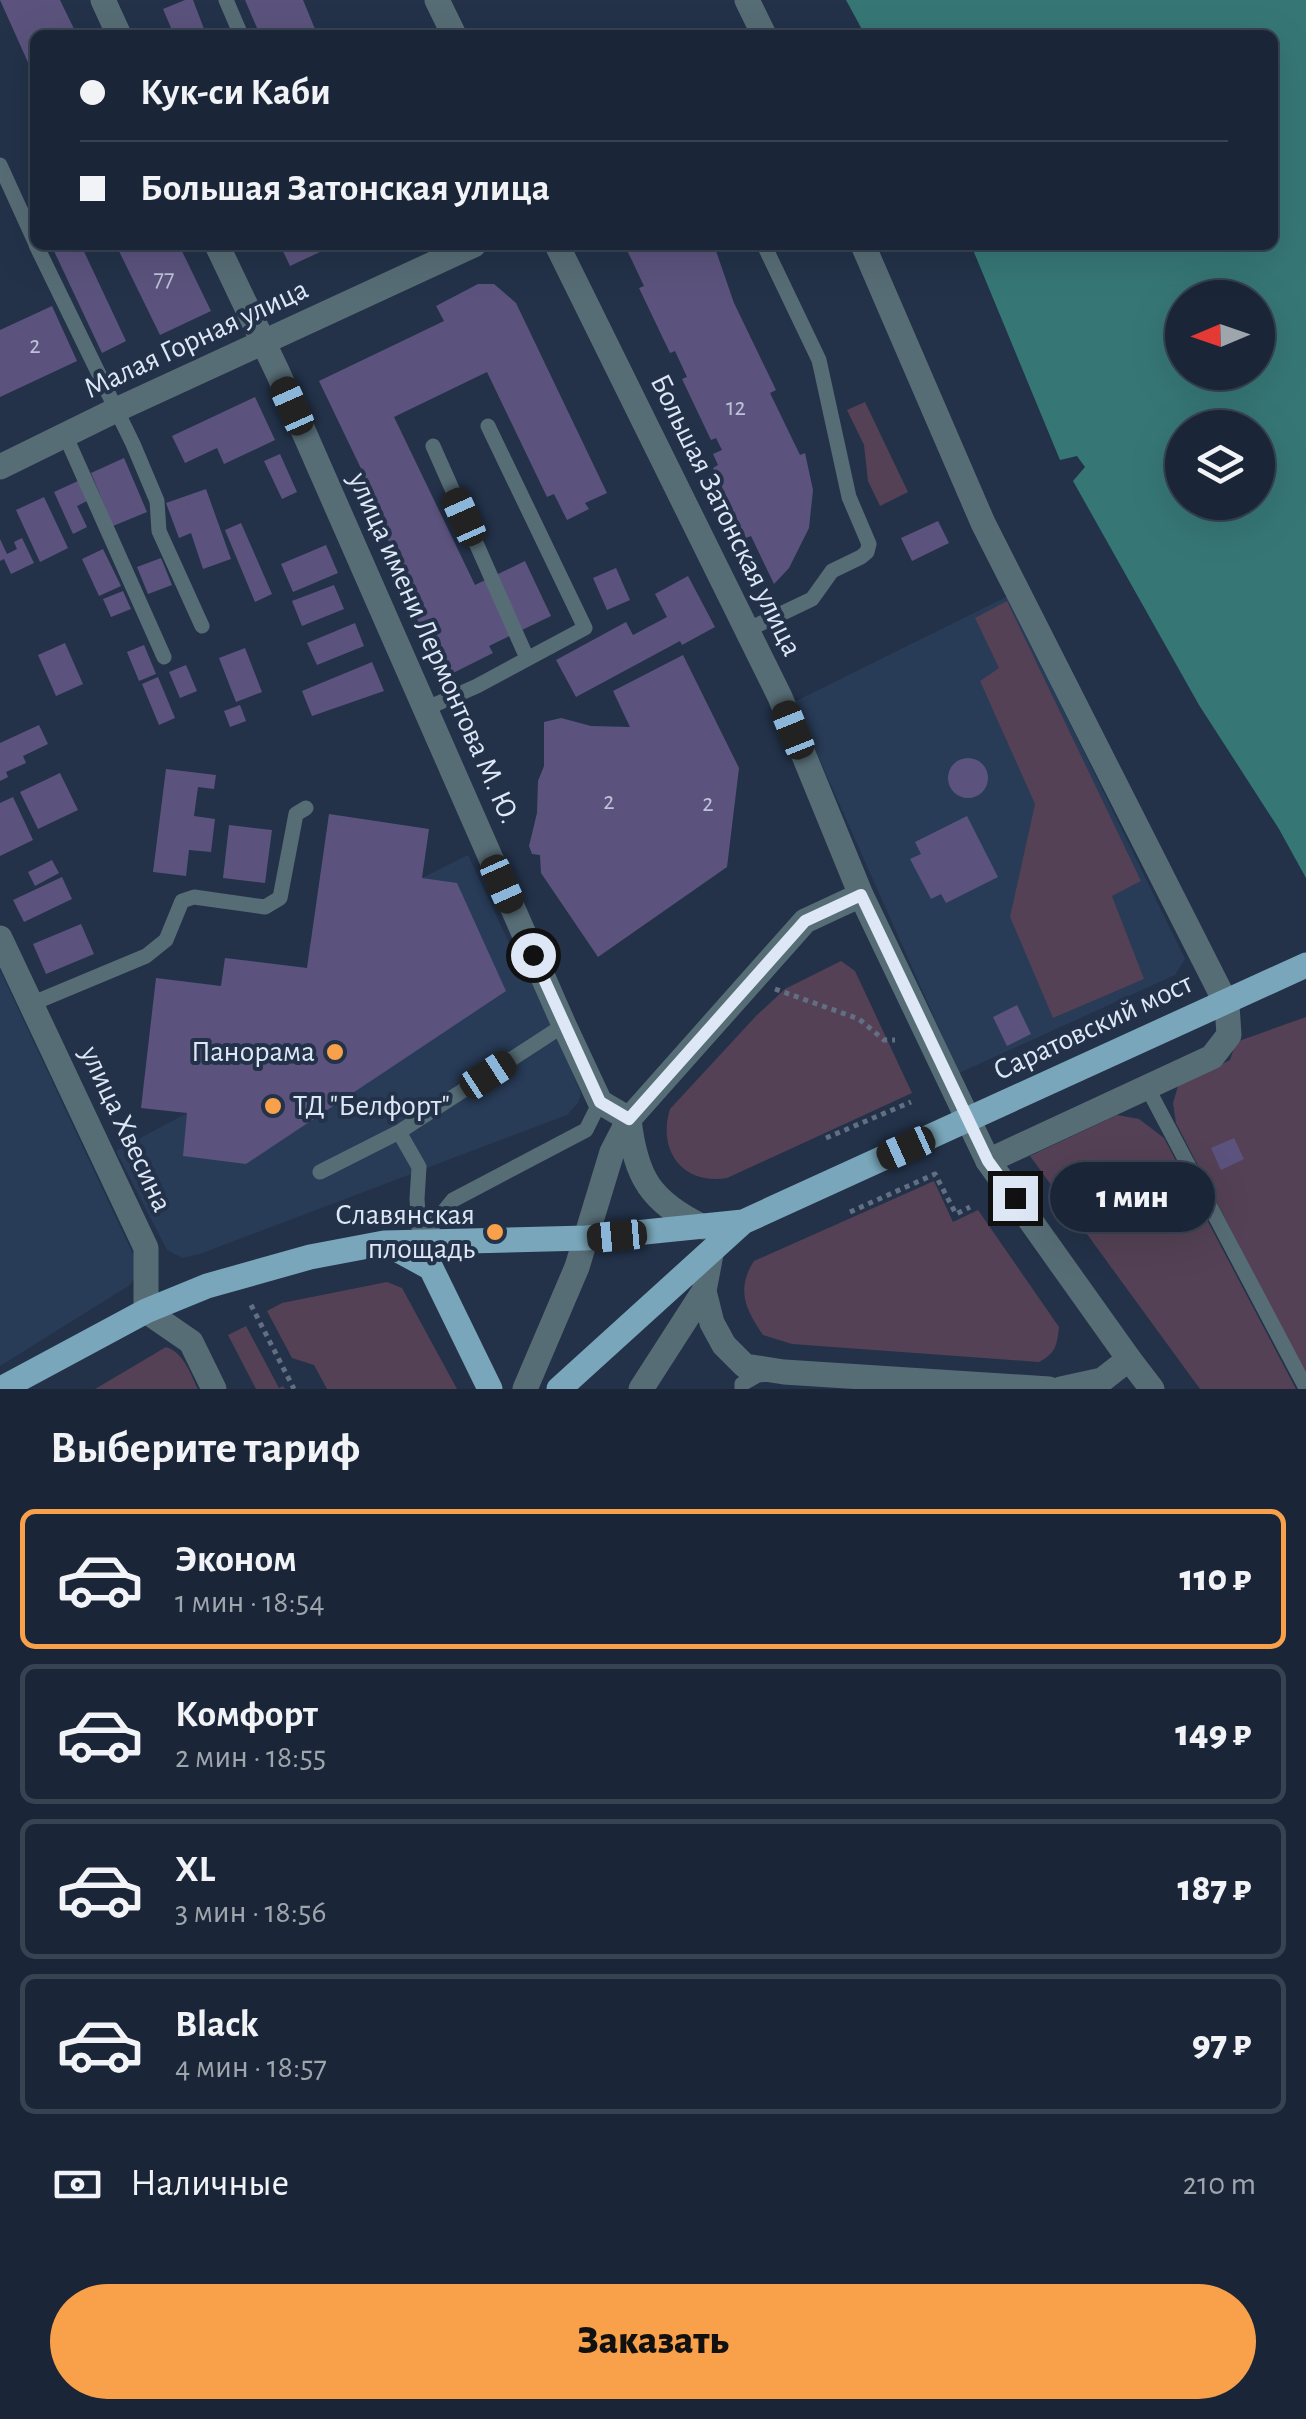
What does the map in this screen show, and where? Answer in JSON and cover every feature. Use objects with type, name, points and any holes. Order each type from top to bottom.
[{"type":"main road","name":"Саратовский мост","points":[[743,1222],[1306,966]]},
{"type":"main road","points":[[1,1389],[146,1311],[264,1268],[384,1243],[586,1238],[743,1222]]},
{"type":"main road","points":[[559,1389],[743,1222]]},
{"type":"main road","points":[[384,1243],[430,1268],[490,1389]]},
{"type":"street","points":[[437,0],[452,30]]},
{"type":"street","points":[[747,0],[762,30]]},
{"type":"street","points":[[106,1],[118,30]]},
{"type":"street","name":"улица имени Лермонтова М. Ю.","points":[[220,250],[600,1102]]},
{"type":"street","name":"Малая Горная улица","points":[[0,468],[116,410],[463,250]]},
{"type":"street","name":"Большая Затонская улица","points":[[560,250],[780,697],[861,895],[988,1161],[1152,1389]]},
{"type":"street","points":[[866,250],[983,524],[1228,1005],[1228,1035],[1212,1058],[988,1161]]},
{"type":"street","points":[[526,1389],[578,1267],[612,1152],[629,1119],[805,921],[861,895]]},
{"type":"street","name":"улица Хвесина","points":[[0,938],[146,1248],[146,1311]]},
{"type":"street","points":[[600,1102],[629,1119]]},
{"type":"street","points":[[629,1119],[633,1157],[646,1184],[676,1214],[704,1226]]},
{"type":"street","points":[[641,1389],[704,1291],[711,1254]]},
{"type":"street","points":[[704,1291],[712,1324],[724,1345],[745,1366],[784,1372],[1049,1389]]},
{"type":"street","points":[[146,1311],[192,1342],[214,1389]]},
{"type":"street","points":[[1061,1389],[1102,1380],[1129,1359]]},
{"type":"lane","points":[[226,0],[239,30]]},
{"type":"lane","points":[[0,165],[30,231]]},
{"type":"lane","points":[[39,250],[157,502],[160,531],[202,626]]},
{"type":"lane","points":[[747,630],[812,599],[832,570],[861,557],[869,544],[849,497],[818,360],[766,250]]},
{"type":"lane","points":[[425,709],[585,628],[488,426]]},
{"type":"lane","points":[[66,437],[164,658]]},
{"type":"lane","points":[[434,446],[527,658]]},
{"type":"lane","points":[[31,1004],[146,956],[166,940],[182,901],[194,898],[265,907],[274,904],[280,898],[296,814],[306,808]]},
{"type":"lane","points":[[320,1172],[398,1132],[564,1025]]},
{"type":"lane","points":[[1147,1087],[1306,1388]]},
{"type":"lane","points":[[420,1240],[453,1200],[586,1130],[600,1102]]},
{"type":"lane","points":[[398,1132],[419,1166],[420,1240]]},
{"type":"lane","points":[[742,1389],[742,1384],[758,1375],[784,1372]]},
{"type":"path","points":[[772,988],[859,1019],[884,1040],[895,1040]]},
{"type":"path","points":[[826,1138],[911,1102]]},
{"type":"path","points":[[850,1212],[934,1174],[956,1214],[970,1207]]},
{"type":"path","points":[[251,1304],[294,1389]]},
{"type":"shaded area","points":[[846,0],[1306,0],[1306,878],[1199,705],[1073,481],[1085,467],[1077,456],[1060,460],[973,250],[1278,250],[1278,30],[862,30]]},
{"type":"shaded area","points":[[865,402],[908,492],[880,506],[868,481],[864,445],[847,410]]},
{"type":"shaded area","points":[[1008,596],[1185,959],[1175,975],[959,1073],[794,702]]},
{"type":"shaded area","points":[[1007,601],[1141,881],[1112,896],[1144,979],[1053,1018],[1010,917],[1035,804],[980,681],[999,668],[975,618]]},
{"type":"shaded area","points":[[468,855],[527,981],[536,985],[581,1094],[578,1103],[567,1115],[200,1254],[182,1258],[167,1250],[116,1151],[187,1113],[225,958],[307,968],[310,942],[411,956],[422,878]]},
{"type":"shaded area","points":[[841,961],[855,971],[912,1093],[727,1178],[711,1179],[686,1170],[677,1162],[667,1138],[670,1109],[785,989]]},
{"type":"shaded area","points":[[0,970],[140,1269],[130,1285],[0,1366]]},
{"type":"shaded area","points":[[1306,1017],[1306,1376],[1176,1123],[1173,1103],[1178,1086],[1230,1060],[1236,1042]]},
{"type":"shaded area","points":[[1117,1115],[1139,1119],[1164,1138],[1296,1389],[1200,1389],[1030,1156]]},
{"type":"shaded area","points":[[934,1181],[953,1222],[978,1210],[1059,1327],[1049,1355],[1039,1362],[792,1344],[763,1335],[745,1299],[745,1281],[754,1261]]},
{"type":"shaded area","points":[[387,1282],[402,1288],[457,1389],[327,1389],[314,1365],[292,1358],[267,1311],[282,1303]]},
{"type":"shaded area","points":[[246,1326],[279,1388],[285,1389],[256,1389],[228,1335]]},
{"type":"shaded area","points":[[166,1347],[182,1359],[198,1389],[95,1389]]},
{"type":"building","points":[[0,0],[60,0],[75,30],[30,30],[30,67]]},
{"type":"building","points":[[193,0],[204,30],[172,30],[163,9]]},
{"type":"building","points":[[245,0],[303,0],[315,29],[313,30],[258,30]]},
{"type":"building","points":[[83,250],[126,341],[102,353],[54,251]]},
{"type":"building","points":[[118,250],[181,250],[211,311],[160,335]]},
{"type":"building","points":[[282,250],[324,250],[290,266]]},
{"type":"building","points":[[627,250],[716,250],[734,303],[776,390],[770,393],[800,455],[805,453],[813,490],[809,528],[789,568],[774,584],[751,536],[746,538],[713,468],[718,465],[713,454],[722,450],[716,438],[711,440],[682,379],[687,377],[675,351],[670,353],[639,288],[644,286]]},
{"type":"building","points":[[478,284],[494,284],[516,303],[607,493],[585,503],[589,509],[567,520],[554,494],[547,497],[487,372],[394,417],[475,585],[525,561],[551,616],[489,646],[493,653],[445,677],[399,582],[407,579],[361,484],[367,481],[319,381],[444,321],[436,306]]},
{"type":"building","points":[[52,306],[77,361],[0,397],[0,330]]},
{"type":"building","points":[[255,397],[275,440],[224,464],[217,448],[185,463],[172,436]]},
{"type":"building","points":[[280,454],[297,492],[282,499],[264,461]]},
{"type":"building","points":[[124,458],[147,512],[113,526],[91,473]]},
{"type":"building","points":[[78,481],[87,501],[77,506],[87,527],[73,534],[54,492]]},
{"type":"building","points":[[206,489],[231,559],[203,569],[191,533],[179,538],[166,503]]},
{"type":"building","points":[[44,497],[68,548],[40,562],[16,510]]},
{"type":"building","points":[[938,521],[949,543],[912,561],[901,538]]},
{"type":"building","points":[[241,523],[272,594],[255,602],[225,530]]},
{"type":"building","points":[[22,538],[34,563],[11,574],[4,559],[0,561],[0,539],[7,554],[17,549],[14,542]]},
{"type":"building","points":[[326,545],[338,573],[293,592],[281,564]]},
{"type":"building","points":[[103,549],[121,586],[99,596],[82,559]]},
{"type":"building","points":[[161,558],[172,585],[148,594],[137,567]]},
{"type":"building","points":[[616,568],[630,600],[607,610],[593,578]]},
{"type":"building","points":[[688,576],[715,627],[682,645],[680,641],[576,697],[556,660],[626,622],[633,635],[667,617],[655,594]]},
{"type":"building","points":[[334,585],[344,609],[302,626],[292,601]]},
{"type":"building","points":[[123,591],[131,609],[111,617],[103,599]]},
{"type":"building","points":[[355,623],[364,646],[317,665],[307,643]]},
{"type":"building","points":[[65,643],[83,684],[56,696],[38,655]]},
{"type":"building","points":[[144,645],[156,674],[139,681],[127,652]]},
{"type":"building","points":[[245,648],[262,692],[236,702],[219,658]]},
{"type":"building","points":[[683,655],[739,768],[727,867],[598,957],[541,873],[540,855],[532,854],[529,846],[537,813],[538,781],[544,766],[544,722],[561,718],[591,726],[630,727],[613,691]]},
{"type":"building","points":[[372,662],[384,691],[312,716],[302,691]]},
{"type":"building","points":[[186,665],[197,691],[180,698],[169,672]]},
{"type":"building","points":[[158,677],[175,718],[159,725],[142,684]]},
{"type":"building","points":[[240,705],[246,721],[230,727],[224,711]]},
{"type":"building","points":[[39,725],[48,744],[23,756],[26,763],[6,772],[8,777],[0,781],[0,743]]},
{"type":"building","points":[[968,758],[982,764],[988,778],[982,792],[968,798],[954,792],[948,778],[954,764]]},
{"type":"building","points":[[166,769],[216,775],[214,789],[198,787],[194,816],[215,819],[211,852],[189,850],[186,876],[153,872]]},
{"type":"building","points":[[60,773],[78,810],[38,829],[20,792]]},
{"type":"building","points":[[13,797],[33,840],[0,856],[0,803]]},
{"type":"building","points":[[329,814],[429,829],[422,878],[457,883],[506,991],[246,1164],[183,1156],[187,1113],[141,1108],[156,978],[221,986],[225,958],[307,968]]},
{"type":"building","points":[[967,816],[998,877],[946,903],[941,894],[931,899],[910,859],[921,854],[915,842]]},
{"type":"building","points":[[229,825],[272,830],[265,883],[223,878]]},
{"type":"building","points":[[52,860],[59,873],[35,886],[28,872]]},
{"type":"building","points":[[62,877],[72,899],[24,922],[13,900]]},
{"type":"building","points":[[81,924],[94,954],[46,974],[33,944]]},
{"type":"building","points":[[1017,1005],[1031,1034],[1007,1046],[993,1017]]},
{"type":"building","points":[[1234,1138],[1244,1159],[1221,1170],[1211,1148]]},
{"type":"place","name":"Панорама","points":[[335,1052]]},
{"type":"place","name":"ТД \"Белфорт\"","points":[[273,1106]]},
{"type":"place","name":"Славянская площадь","points":[[495,1232]]},
{"type":"route","points":[[533,955],[600,1102],[629,1119],[805,921],[861,895],[988,1161],[1015,1198]]}]
